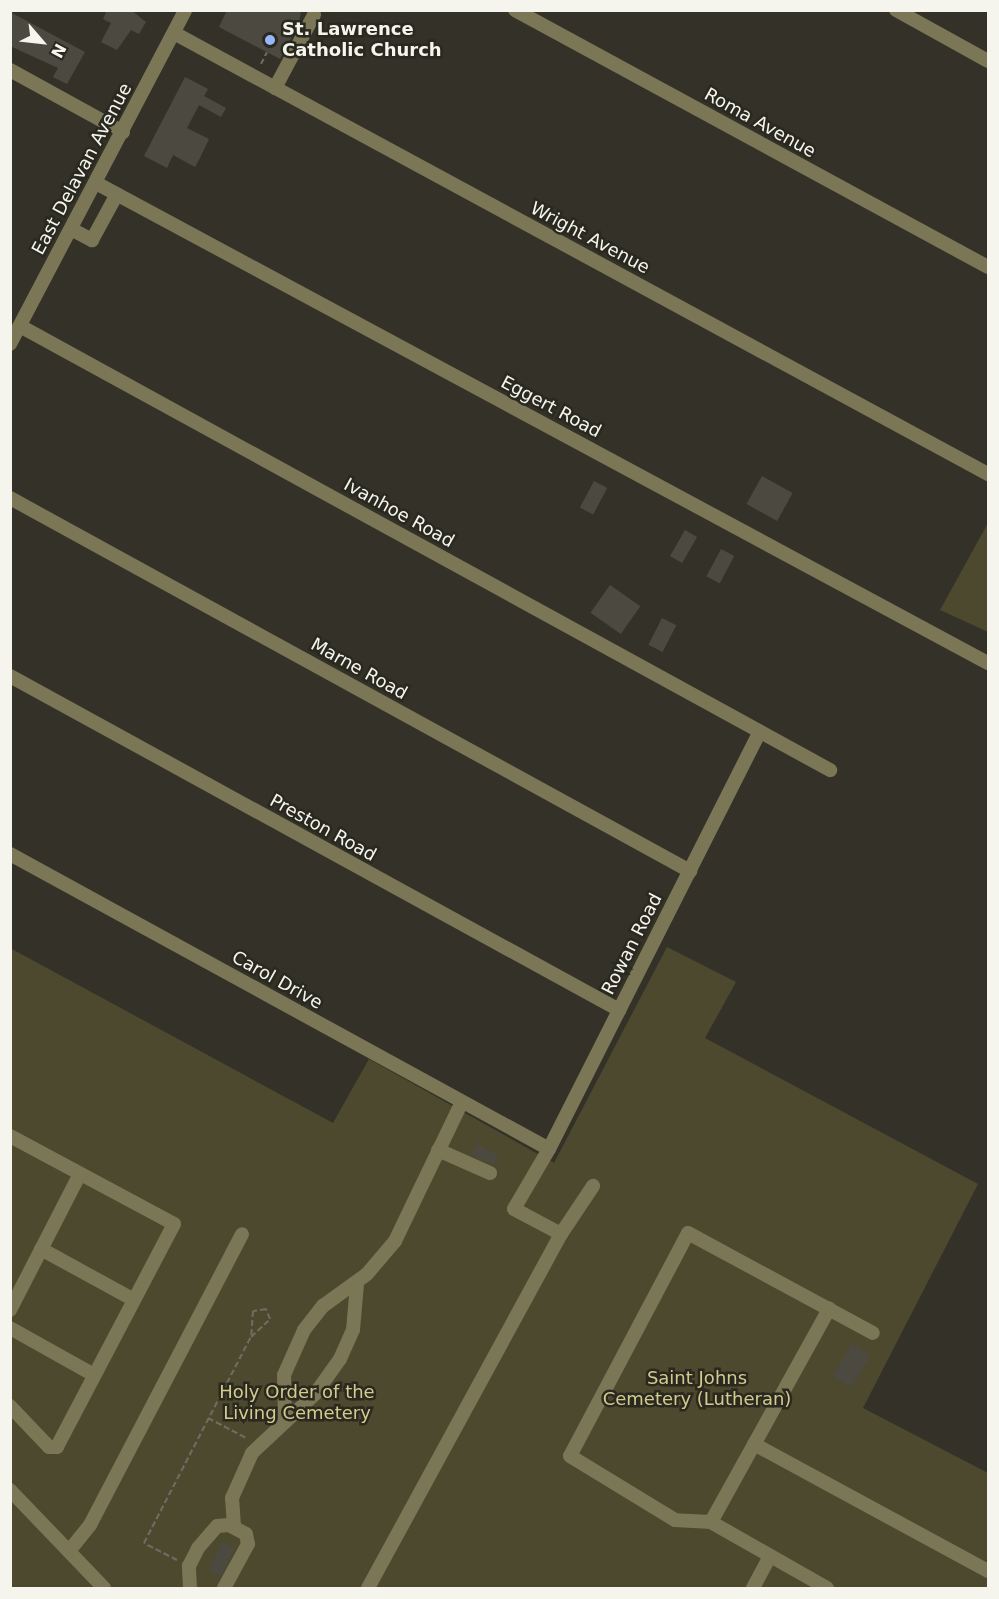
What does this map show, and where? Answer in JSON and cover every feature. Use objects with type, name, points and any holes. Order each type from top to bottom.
[{"type":"street","name":"East Delavan Avenue","points":[[10,344],[185,10]]},
{"type":"street","name":"Roma Avenue","points":[[515,10],[988,267]]},
{"type":"street","points":[[896,10],[988,62]]},
{"type":"street","points":[[275,88],[314,15]]},
{"type":"street","name":"Wright Avenue","points":[[174,33],[988,474]]},
{"type":"street","points":[[10,70],[123,132]]},
{"type":"street","name":"Eggert Road","points":[[96,183],[988,663]]},
{"type":"street","points":[[71,229],[92,240],[117,194]]},
{"type":"street","name":"Ivanhoe Road","points":[[20,326],[830,770]]},
{"type":"street","name":"Marne Road","points":[[10,498],[690,871]]},
{"type":"street","name":"Preston Road","points":[[10,676],[619,1010]]},
{"type":"street","name":"Rowan Road","points":[[561,1234],[514,1209],[549,1149],[760,732]]},
{"type":"street","name":"Carol Drive","points":[[10,854],[549,1149]]},
{"type":"street","points":[[285,1421],[284,1375],[292,1352],[312,1318],[357,1284],[399,1235],[462,1102]]},
{"type":"street","points":[[10,1137],[174,1224],[55,1448],[49,1447],[10,1406]]},
{"type":"street","points":[[438,1150],[490,1173]]},
{"type":"street","points":[[10,1310],[80,1174]]},
{"type":"street","points":[[368,1588],[561,1234],[593,1186]]},
{"type":"street","points":[[827,1588],[711,1522],[675,1520],[570,1456],[688,1233],[873,1333]]},
{"type":"street","points":[[69,1551],[90,1525],[242,1234]]},
{"type":"street","points":[[41,1249],[134,1300]]},
{"type":"street","points":[[234,1526],[231,1511],[233,1493],[257,1447],[301,1406],[340,1359],[353,1330],[353,1305],[357,1284]]},
{"type":"street","points":[[336,1298],[353,1305]]},
{"type":"street","points":[[711,1522],[829,1310]]},
{"type":"street","points":[[10,1328],[94,1375]]},
{"type":"street","points":[[284,1399],[301,1406]]},
{"type":"street","points":[[754,1444],[988,1571]]},
{"type":"street","points":[[10,1490],[104,1588]]},
{"type":"street","points":[[190,1588],[189,1566],[205,1537],[217,1526],[234,1526],[246,1534],[248,1544],[224,1588]]},
{"type":"street","points":[[753,1588],[770,1556]]},
{"type":"path","points":[[261,64],[267,52]]},
{"type":"path","points":[[182,1562],[144,1543],[251,1337],[270,1319],[266,1309],[253,1311],[251,1337]]},
{"type":"path","points":[[208,1418],[257,1447]]},
{"type":"green space","points":[[988,523],[988,632],[940,610]]},
{"type":"green space","points":[[667,947],[736,982],[705,1038],[978,1184],[863,1408],[988,1473],[988,1588],[11,1588],[10,948],[333,1123],[369,1059],[554,1163]]},
{"type":"building","points":[[107,10],[131,10],[146,22],[139,34],[131,30],[117,50],[101,42],[111,23],[103,19]]},
{"type":"building","name":"St. Lawrence Catholic Church","points":[[227,10],[301,10],[299,24],[280,59],[219,27]]},
{"type":"building","points":[[10,12],[85,52],[67,84],[53,77],[58,68],[10,46]]},
{"type":"building","points":[[185,77],[208,89],[204,96],[226,108],[221,117],[199,105],[187,128],[209,139],[200,158],[195,167],[173,155],[167,168],[144,156]]},
{"type":"building","points":[[762,476],[793,493],[777,521],[746,504]]},
{"type":"building","points":[[594,481],[607,488],[593,515],[580,507]]},
{"type":"building","points":[[685,530],[697,537],[682,563],[670,556]]},
{"type":"building","points":[[721,549],[734,556],[720,583],[706,576]]},
{"type":"building","points":[[610,585],[640,606],[621,634],[590,613]]},
{"type":"building","points":[[662,618],[676,625],[663,652],[648,645]]},
{"type":"building","points":[[477,1144],[499,1156],[494,1165],[471,1155]]},
{"type":"building","points":[[852,1344],[871,1356],[851,1387],[832,1375]]},
{"type":"building","points":[[222,1542],[235,1548],[222,1576],[209,1570]]},
{"type":"place","name":"St. Lawrence Catholic Church","points":[[270,40]]},
{"type":"park label","name":"Saint Johns Cemetery (Lutheran)","points":[[697,1389]]},
{"type":"park label","name":"Holy Order of the Living Cemetery","points":[[297,1403]]}]
